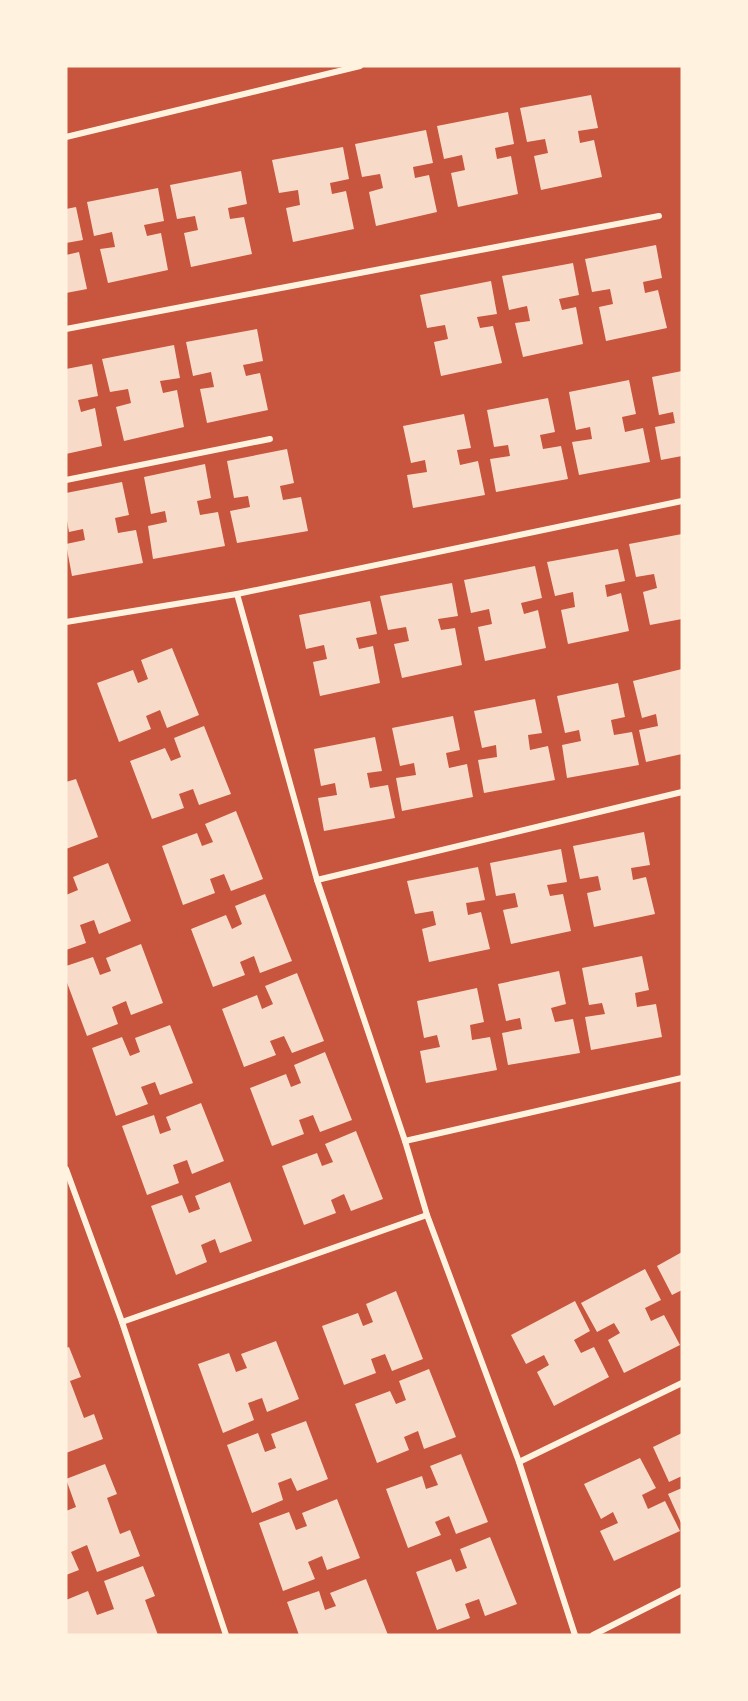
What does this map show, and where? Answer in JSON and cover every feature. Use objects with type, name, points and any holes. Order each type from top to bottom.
[{"type":"street","points":[[66,137],[360,66]]},
{"type":"street","points":[[66,329],[658,216]]},
{"type":"street","points":[[66,480],[270,439]]},
{"type":"street","points":[[66,621],[237,594],[682,501]]},
{"type":"street","points":[[237,594],[317,880],[405,1141],[427,1215],[519,1462],[575,1635]]},
{"type":"street","points":[[317,880],[682,792]]},
{"type":"street","points":[[405,1141],[682,1078]]},
{"type":"street","points":[[66,1169],[122,1322],[226,1635]]},
{"type":"street","points":[[122,1322],[427,1215]]},
{"type":"street","points":[[519,1462],[682,1383]]},
{"type":"street","points":[[593,1635],[682,1590]]},
{"type":"building","points":[[591,95],[598,128],[578,131],[580,143],[594,140],[602,177],[541,190],[534,156],[548,153],[545,139],[527,142],[520,108]]},
{"type":"building","points":[[508,112],[514,144],[495,148],[497,159],[511,156],[518,194],[458,207],[451,173],[465,170],[462,155],[444,159],[437,126]]},
{"type":"building","points":[[426,130],[433,163],[413,167],[415,178],[429,175],[437,212],[376,226],[369,192],[383,188],[380,174],[362,177],[355,144]]},
{"type":"building","points":[[343,147],[349,179],[330,183],[332,194],[346,191],[354,229],[293,242],[286,208],[300,205],[298,190],[279,193],[272,160]]},
{"type":"building","points":[[241,171],[247,204],[228,208],[230,219],[244,217],[252,254],[191,267],[184,233],[198,230],[195,216],[177,219],[170,185]]},
{"type":"building","points":[[158,188],[164,221],[144,225],[147,236],[161,233],[168,270],[108,283],[100,249],[115,247],[112,232],[94,236],[87,202]]},
{"type":"building","points":[[76,207],[83,240],[66,243],[66,209]]},
{"type":"building","points":[[656,245],[662,278],[643,282],[645,293],[658,290],[667,328],[606,341],[599,307],[613,304],[610,289],[592,292],[585,259]]},
{"type":"building","points":[[79,252],[87,289],[66,293],[66,255]]},
{"type":"building","points":[[573,263],[579,295],[559,299],[562,310],[576,307],[583,344],[523,357],[515,323],[530,321],[527,306],[509,310],[502,276]]},
{"type":"building","points":[[491,281],[497,314],[477,317],[480,328],[493,326],[502,363],[441,376],[434,342],[448,339],[445,325],[427,328],[420,295]]},
{"type":"building","points":[[257,329],[263,361],[243,365],[246,376],[260,373],[268,410],[207,423],[200,389],[214,387],[211,372],[193,376],[186,342]]},
{"type":"building","points":[[174,345],[180,378],[160,381],[163,393],[177,390],[184,427],[124,441],[116,407],[131,403],[128,389],[110,392],[102,359]]},
{"type":"building","points":[[92,364],[98,396],[78,400],[81,412],[95,408],[102,446],[66,454],[66,369]]},
{"type":"building","points":[[682,371],[682,456],[661,460],[655,427],[675,423],[673,412],[659,415],[652,377]]},
{"type":"building","points":[[629,380],[636,414],[622,417],[625,432],[643,428],[650,462],[579,475],[572,442],[592,439],[590,427],[576,430],[569,392]]},
{"type":"building","points":[[548,398],[555,432],[540,435],[543,449],[561,446],[568,479],[496,492],[490,459],[510,456],[508,445],[494,447],[487,410]]},
{"type":"building","points":[[464,414],[471,448],[457,450],[460,465],[478,461],[485,495],[413,508],[407,475],[427,472],[425,460],[411,463],[403,426]]},
{"type":"building","points":[[287,449],[294,483],[280,486],[283,500],[301,497],[308,531],[237,543],[230,511],[250,507],[248,496],[234,498],[227,461]]},
{"type":"building","points":[[205,464],[211,498],[197,501],[200,515],[218,512],[225,546],[153,559],[148,526],[167,522],[165,511],[151,514],[144,477]]},
{"type":"building","points":[[122,482],[129,515],[115,518],[118,533],[136,530],[143,563],[72,576],[66,544],[85,540],[83,529],[69,532],[66,493]]},
{"type":"building","points":[[682,534],[682,619],[650,625],[643,592],[657,588],[654,574],[636,577],[629,544]]},
{"type":"building","points":[[618,549],[625,581],[605,585],[607,597],[621,593],[629,631],[568,644],[561,610],[575,607],[573,592],[555,596],[547,562]]},
{"type":"building","points":[[535,566],[542,598],[521,603],[524,614],[538,610],[546,648],[485,661],[478,627],[492,624],[489,609],[471,613],[464,580]]},
{"type":"building","points":[[452,583],[458,616],[438,619],[441,630],[455,628],[462,665],[402,678],[394,644],[409,641],[406,627],[388,630],[380,596]]},
{"type":"building","points":[[370,601],[377,634],[356,638],[359,649],[373,646],[380,683],[320,696],[313,662],[327,659],[324,645],[306,649],[299,615]]},
{"type":"building","points":[[172,648],[199,715],[167,728],[160,710],[146,716],[151,729],[119,742],[97,683],[133,670],[138,683],[148,679],[141,660]]},
{"type":"building","points":[[682,669],[682,754],[646,762],[639,730],[658,726],[656,714],[642,718],[633,681]]},
{"type":"building","points":[[618,683],[625,717],[611,720],[614,735],[632,732],[639,765],[567,778],[562,745],[581,741],[579,730],[565,733],[557,696]]},
{"type":"building","points":[[535,699],[542,733],[528,735],[530,750],[548,746],[555,780],[484,793],[478,760],[497,757],[496,745],[482,748],[474,711]]},
{"type":"building","points":[[453,716],[460,750],[446,753],[449,768],[467,764],[473,797],[402,811],[396,778],[416,775],[414,763],[400,766],[392,728]]},
{"type":"building","points":[[204,726],[231,794],[199,805],[193,789],[179,794],[184,808],[152,819],[130,761],[165,748],[171,761],[181,757],[174,738]]},
{"type":"building","points":[[375,737],[382,771],[367,773],[370,788],[388,785],[395,818],[324,831],[318,798],[337,795],[335,783],[321,786],[314,749]]},
{"type":"building","points":[[76,779],[98,837],[66,849],[66,782]]},
{"type":"building","points":[[236,811],[263,879],[231,891],[224,874],[210,879],[215,893],[183,905],[162,846],[197,833],[202,846],[213,842],[205,824]]},
{"type":"building","points":[[644,832],[650,865],[631,868],[633,880],[646,877],[655,914],[594,927],[587,893],[601,890],[598,876],[580,879],[573,846]]},
{"type":"building","points":[[561,849],[567,882],[547,885],[550,896],[563,894],[571,931],[511,944],[503,910],[518,907],[515,893],[496,896],[490,863]]},
{"type":"building","points":[[108,863],[131,921],[99,934],[94,920],[80,925],[86,943],[66,950],[66,895],[78,890],[73,877]]},
{"type":"building","points":[[478,867],[485,900],[466,903],[468,915],[481,912],[490,949],[429,962],[422,929],[436,925],[433,911],[415,914],[407,881]]},
{"type":"building","points":[[265,894],[292,961],[260,973],[254,956],[240,962],[245,975],[213,987],[191,929],[226,915],[232,929],[242,924],[235,906]]},
{"type":"building","points":[[141,944],[163,1003],[131,1015],[126,1001],[112,1007],[118,1024],[87,1036],[66,980],[66,966],[93,957],[100,975],[111,971],[106,958]]},
{"type":"building","points":[[642,956],[649,990],[635,993],[637,1007],[656,1004],[662,1037],[591,1050],[585,1017],[605,1014],[602,1003],[589,1005],[582,968]]},
{"type":"building","points":[[559,971],[566,1004],[551,1008],[555,1022],[573,1019],[580,1053],[508,1065],[502,1033],[522,1029],[520,1018],[506,1021],[498,984]]},
{"type":"building","points":[[297,973],[324,1041],[292,1053],[284,1036],[270,1041],[276,1055],[244,1067],[222,1009],[257,995],[262,1009],[273,1004],[265,986]]},
{"type":"building","points":[[477,988],[484,1022],[470,1025],[472,1040],[490,1037],[497,1070],[426,1083],[420,1051],[440,1047],[437,1035],[424,1038],[417,1001]]},
{"type":"building","points":[[170,1025],[193,1083],[160,1095],[155,1082],[141,1087],[148,1104],[116,1116],[92,1048],[122,1037],[130,1056],[140,1052],[135,1038]]},
{"type":"building","points":[[325,1052],[352,1120],[320,1132],[313,1115],[299,1120],[304,1134],[272,1146],[250,1088],[286,1074],[291,1087],[301,1083],[294,1065]]},
{"type":"building","points":[[201,1103],[224,1161],[192,1174],[187,1160],[173,1165],[179,1183],[147,1195],[122,1126],[154,1115],[160,1134],[171,1130],[166,1117]]},
{"type":"building","points":[[356,1131],[383,1199],[351,1211],[344,1194],[331,1200],[336,1213],[304,1225],[282,1166],[317,1153],[322,1166],[333,1162],[325,1144]]},
{"type":"building","points":[[230,1182],[252,1241],[220,1253],[215,1239],[201,1245],[207,1262],[176,1275],[151,1206],[182,1195],[189,1213],[200,1209],[195,1196]]},
{"type":"building","points":[[682,1252],[682,1290],[672,1295],[657,1266]]},
{"type":"building","points":[[645,1269],[661,1300],[645,1308],[651,1321],[664,1315],[680,1345],[624,1373],[608,1340],[620,1333],[614,1323],[597,1332],[581,1303]]},
{"type":"building","points":[[396,1291],[423,1359],[392,1371],[385,1354],[371,1359],[376,1373],[344,1385],[322,1326],[358,1313],[363,1326],[373,1322],[366,1304]]},
{"type":"building","points":[[575,1301],[590,1331],[574,1340],[581,1353],[594,1347],[609,1377],[554,1406],[537,1372],[549,1365],[544,1355],[526,1364],[511,1335]]},
{"type":"building","points":[[276,1341],[299,1399],[267,1412],[262,1398],[248,1403],[254,1420],[223,1433],[198,1364],[229,1353],[236,1372],[247,1368],[241,1354]]},
{"type":"building","points":[[69,1347],[81,1377],[70,1381],[84,1418],[94,1414],[103,1439],[66,1453],[66,1348]]},
{"type":"building","points":[[429,1369],[456,1437],[424,1449],[418,1431],[404,1437],[409,1450],[377,1463],[355,1404],[390,1391],[396,1404],[406,1400],[399,1381]]},
{"type":"building","points":[[306,1421],[328,1479],[297,1491],[291,1478],[278,1483],[283,1500],[252,1513],[227,1445],[258,1433],[265,1452],[276,1448],[271,1434]]},
{"type":"building","points":[[682,1433],[682,1476],[669,1482],[653,1447]]},
{"type":"building","points":[[461,1454],[488,1522],[456,1534],[449,1516],[435,1522],[441,1535],[408,1548],[386,1489],[422,1476],[426,1489],[438,1485],[430,1466]]},
{"type":"building","points":[[640,1458],[656,1488],[642,1495],[648,1509],[665,1501],[680,1531],[614,1561],[600,1531],[618,1523],[613,1512],[601,1519],[584,1484]]},
{"type":"building","points":[[105,1464],[117,1494],[107,1498],[120,1534],[130,1530],[140,1556],[97,1572],[87,1545],[71,1552],[79,1570],[66,1575],[66,1511],[76,1507],[66,1479]]},
{"type":"building","points":[[682,1488],[682,1525],[668,1494]]},
{"type":"building","points":[[337,1499],[360,1558],[327,1570],[322,1556],[308,1562],[315,1579],[283,1591],[259,1523],[289,1512],[296,1530],[307,1526],[302,1513]]},
{"type":"building","points":[[490,1537],[517,1604],[485,1616],[479,1599],[465,1604],[470,1618],[437,1630],[416,1572],[451,1559],[456,1572],[467,1568],[460,1549]]},
{"type":"building","points":[[143,1566],[155,1596],[145,1600],[158,1635],[66,1635],[66,1600],[88,1591],[97,1615],[114,1609],[104,1581]]},
{"type":"building","points":[[366,1579],[388,1635],[299,1635],[287,1602],[319,1591],[325,1610],[336,1606],[330,1593]]}]
